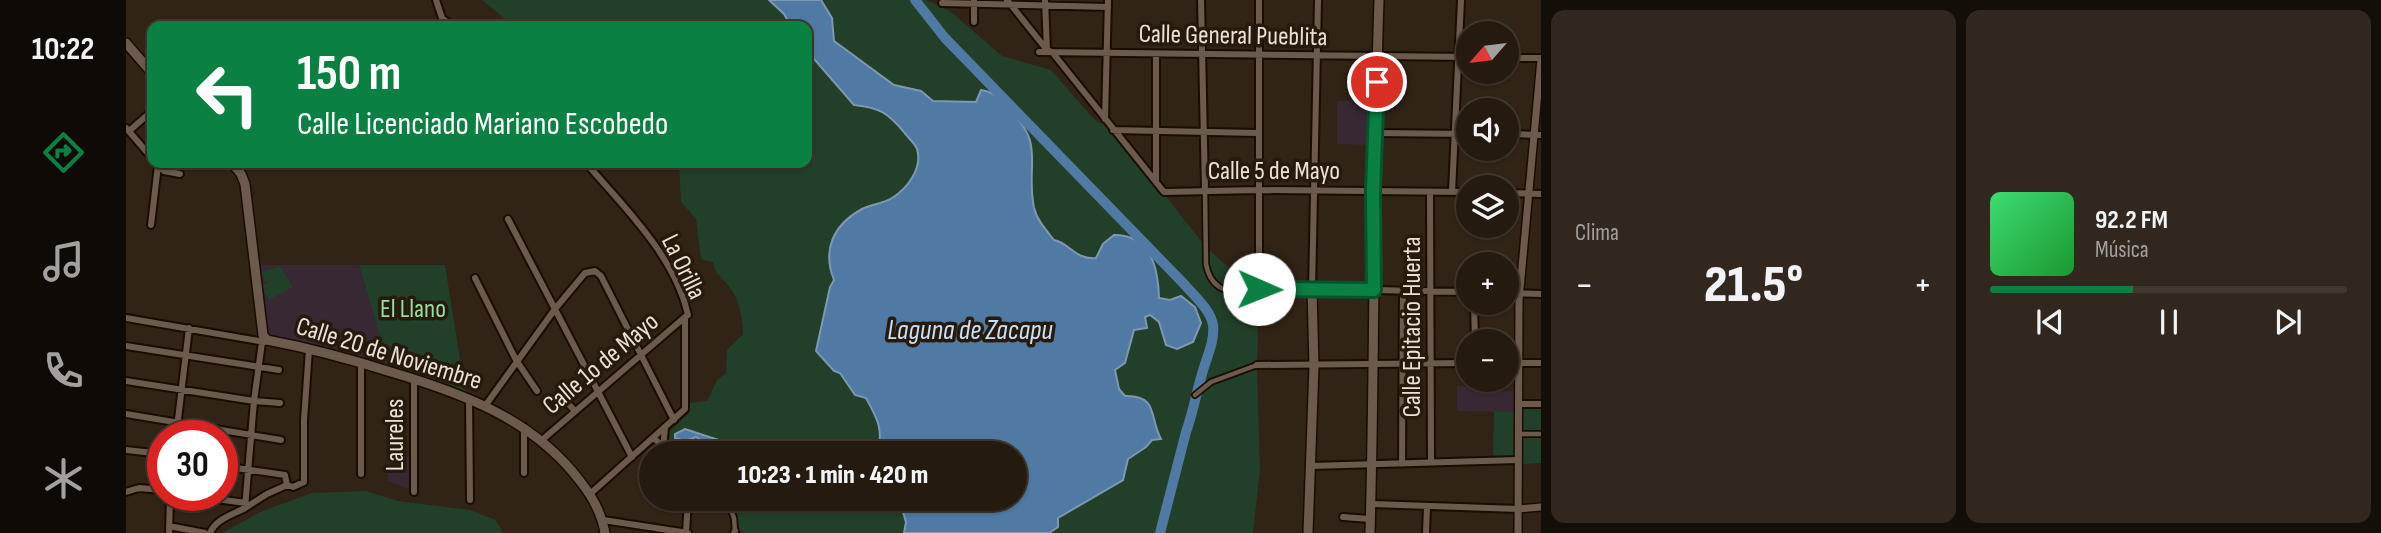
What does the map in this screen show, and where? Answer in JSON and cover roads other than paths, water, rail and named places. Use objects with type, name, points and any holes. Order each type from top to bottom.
[{"type":"main road","points":[[1370,533],[1373,191],[1380,0]]},
{"type":"main road","points":[[126,43],[147,67]]},
{"type":"main road","points":[[236,168],[245,184],[265,340]]},
{"type":"main road","points":[[1308,533],[1314,366],[1312,290],[1374,290]]},
{"type":"main road","name":"Calle 20 de Noviembre","points":[[265,340],[309,349],[414,378],[469,398],[524,427],[542,440],[590,494],[603,520],[605,533]]},
{"type":"street","points":[[436,0],[442,18],[446,21]]},
{"type":"street","points":[[1201,0],[1206,264],[1209,276],[1216,286],[1236,292],[1245,289],[1312,290],[1318,0]]},
{"type":"street","points":[[1259,0],[1259,289]]},
{"type":"street","points":[[1460,21],[1461,0]]},
{"type":"street","points":[[974,2],[974,22]]},
{"type":"street","points":[[1009,2],[1156,182]]},
{"type":"street","points":[[942,3],[1108,4],[1105,119]]},
{"type":"street","points":[[1045,3],[1050,51]]},
{"type":"street","name":"Calle General Pueblita","points":[[1039,52],[1456,57]]},
{"type":"street","points":[[1156,54],[1156,182]]},
{"type":"street","points":[[1519,58],[1541,59],[1537,135],[1519,293],[1541,294]]},
{"type":"street","points":[[1452,192],[1457,84]]},
{"type":"street","points":[[147,115],[127,130],[147,153]]},
{"type":"street","points":[[1113,130],[1258,133]]},
{"type":"street","points":[[1376,134],[1455,134]]},
{"type":"street","points":[[1519,135],[1537,135]]},
{"type":"street","points":[[151,225],[157,168]]},
{"type":"street","points":[[161,168],[180,174]]},
{"type":"street","name":"La Orilla","points":[[590,168],[662,257],[685,302],[688,315],[685,317],[685,410],[674,420]]},
{"type":"street","name":"Calle 5 de Mayo","points":[[1156,182],[1164,192],[1456,192]]},
{"type":"street","name":"Calle Epitacio Huerta","points":[[1430,192],[1432,462]]},
{"type":"street","points":[[1519,193],[1541,194]]},
{"type":"street","points":[[508,219],[632,457]]},
{"type":"street","points":[[485,406],[516,360],[585,273],[595,271],[601,276],[674,420],[590,494]]},
{"type":"street","points":[[475,278],[516,360],[537,391]]},
{"type":"street","points":[[1374,290],[1456,292]]},
{"type":"street","points":[[1402,464],[1403,291]]},
{"type":"street","points":[[126,317],[265,340],[254,401],[246,506]]},
{"type":"street","name":"Calle 1o de Mayo","points":[[542,440],[685,317]]},
{"type":"street","points":[[178,420],[188,328]]},
{"type":"street","points":[[126,345],[279,370]]},
{"type":"street","points":[[210,533],[220,520],[267,494],[287,485],[303,482],[309,349]]},
{"type":"street","points":[[361,363],[361,474]]},
{"type":"street","points":[[1197,393],[1211,382],[1257,365],[1456,363]]},
{"type":"street","points":[[1519,363],[1541,363]]},
{"type":"street","name":"Laureles","points":[[414,378],[414,492]]},
{"type":"street","points":[[127,380],[280,403]]},
{"type":"street","points":[[1518,533],[1519,392]]},
{"type":"street","points":[[560,395],[574,410]]},
{"type":"street","points":[[469,398],[470,500]]},
{"type":"street","points":[[1519,404],[1541,404]]},
{"type":"street","points":[[126,414],[165,420]]},
{"type":"street","points":[[524,427],[524,473]]},
{"type":"street","points":[[665,428],[666,441]]},
{"type":"street","points":[[238,433],[281,440]]},
{"type":"street","points":[[1518,434],[1541,434]]},
{"type":"street","points":[[654,438],[657,441]]},
{"type":"street","points":[[126,450],[147,452]]},
{"type":"street","points":[[1310,466],[1518,460]]},
{"type":"street","points":[[238,468],[285,475],[287,485]]},
{"type":"street","points":[[126,492],[147,489]]},
{"type":"street","points":[[1371,504],[1518,509],[1541,507]]},
{"type":"street","points":[[238,505],[246,506]]},
{"type":"street","points":[[1426,533],[1427,507]]},
{"type":"street","points":[[170,511],[169,529],[205,533]]},
{"type":"street","points":[[603,520],[687,533],[688,511]]},
{"type":"street","points":[[731,511],[734,532]]},
{"type":"street","points":[[1343,517],[1370,519]]},
{"type":"water","name":"Laguna de Zacapu","points":[[769,0],[821,0],[832,18],[834,41],[894,85],[921,91],[933,101],[976,102],[981,90],[993,94],[1027,132],[1031,144],[1034,208],[1054,240],[1078,254],[1096,258],[1103,244],[1114,235],[1136,240],[1150,255],[1154,264],[1159,298],[1170,300],[1181,296],[1195,307],[1201,323],[1193,342],[1177,349],[1166,345],[1159,322],[1150,315],[1145,317],[1147,328],[1134,330],[1125,363],[1115,370],[1119,389],[1125,396],[1143,399],[1148,404],[1161,439],[1152,440],[1128,459],[1123,480],[1058,518],[1058,527],[1049,533],[904,533],[906,522],[903,511],[1027,511],[1027,441],[880,441],[878,424],[866,398],[855,395],[840,373],[834,371],[816,351],[830,287],[834,280],[829,258],[837,231],[852,215],[898,194],[916,170],[918,156],[915,145],[888,115],[854,105],[812,57],[812,21],[788,21]]},
{"type":"water","points":[[685,429],[725,441],[702,441],[696,437],[686,441],[675,438],[675,434]]},
{"type":"waterway","points":[[915,0],[945,38],[1185,285],[1212,319],[1211,344],[1160,533]]},
{"type":"park label","name":"El Llano","points":[[413,309]]}]
